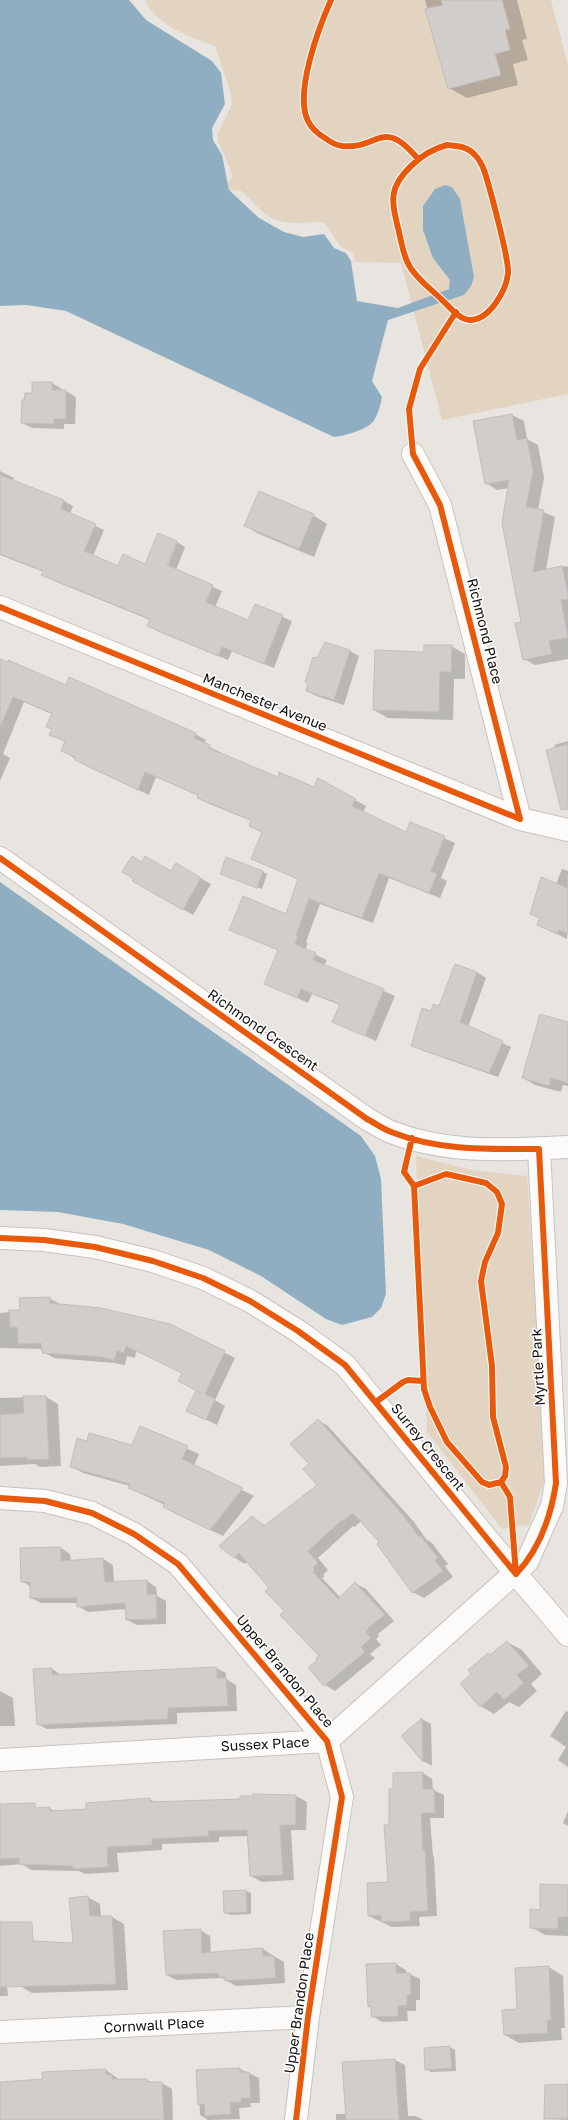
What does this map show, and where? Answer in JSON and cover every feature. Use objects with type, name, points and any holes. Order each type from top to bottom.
[{"type":"street","name":"Richmond Place","points":[[413,454],[440,505],[520,819]]},
{"type":"street","name":"Manchester Avenue","points":[[0,607],[520,819],[568,830]]},
{"type":"street","name":"Richmond Crescent","points":[[0,858],[360,1114],[394,1133],[434,1143],[479,1150],[568,1147]]},
{"type":"street","name":"Myrtle Park","points":[[516,1574],[528,1562],[540,1537],[552,1506],[556,1483],[539,1148]]},
{"type":"street","name":"Surrey Crescent","points":[[0,1238],[44,1240],[74,1244],[153,1261],[210,1281],[250,1301],[298,1331],[345,1364],[516,1574],[568,1635]]},
{"type":"street","name":"Upper Brandon Place","points":[[0,1498],[45,1501],[92,1513],[134,1534],[178,1564],[327,1741],[342,1797],[308,2017],[296,2120]]},
{"type":"street","name":"Sussex Place","points":[[0,1760],[327,1741],[516,1574]]},
{"type":"street","name":"Cornwall Place","points":[[0,2032],[308,2017]]},
{"type":"shaded area","points":[[145,0],[551,0],[568,65],[568,394],[442,420],[401,263],[355,262],[353,253],[340,246],[325,223],[278,221],[265,214],[240,190],[229,191],[227,184],[233,176],[218,141],[218,133],[232,104],[230,91],[215,46],[184,34],[166,24],[151,9]]},
{"type":"shaded area","points":[[416,1156],[471,1170],[527,1176],[547,1473],[529,1525],[502,1529],[427,1432]]},
{"type":"water","points":[[0,0],[129,0],[146,20],[212,61],[221,73],[225,104],[212,128],[213,140],[222,155],[229,190],[259,218],[284,232],[303,237],[324,234],[334,248],[346,253],[351,261],[357,301],[398,308],[449,289],[450,280],[433,258],[423,230],[423,206],[435,189],[445,185],[452,187],[460,199],[474,277],[471,286],[464,295],[388,320],[372,381],[382,397],[377,414],[369,426],[354,432],[334,437],[66,311],[26,305],[0,306]]},
{"type":"water","points":[[0,882],[361,1136],[375,1156],[381,1179],[386,1294],[381,1308],[372,1317],[342,1325],[326,1319],[261,1276],[209,1250],[123,1224],[58,1212],[0,1210]]},
{"type":"building","points":[[441,0],[502,0],[510,29],[505,30],[510,50],[495,54],[501,75],[448,89],[425,9],[443,5]]},
{"type":"building","points":[[32,382],[52,382],[52,390],[66,390],[66,419],[54,419],[54,424],[21,423],[22,400],[24,400],[25,393],[32,393]]},
{"type":"building","points":[[512,414],[517,440],[527,438],[533,471],[526,507],[544,510],[533,572],[562,566],[568,593],[568,599],[561,600],[568,638],[549,641],[552,654],[523,660],[515,623],[521,622],[502,523],[509,480],[485,484],[473,421]]},
{"type":"building","points":[[0,475],[64,500],[61,509],[96,524],[84,551],[118,566],[123,554],[145,564],[158,533],[177,541],[167,565],[213,585],[206,602],[248,620],[255,604],[283,615],[264,664],[222,647],[218,656],[147,626],[150,619],[41,575],[43,571],[0,554]]},
{"type":"building","points":[[259,491],[314,514],[299,549],[244,526]]},
{"type":"building","points":[[325,642],[350,650],[334,700],[306,691],[308,684],[305,682],[313,657],[317,658]]},
{"type":"building","points":[[424,645],[452,645],[451,672],[440,672],[439,712],[373,710],[375,650],[424,652]]},
{"type":"building","points":[[0,659],[8,662],[8,660],[66,685],[69,677],[196,733],[194,738],[210,745],[209,748],[278,777],[279,772],[314,787],[318,778],[356,799],[352,806],[406,832],[410,822],[445,836],[431,871],[437,874],[429,893],[379,873],[362,918],[309,899],[296,935],[298,936],[295,944],[316,953],[313,960],[384,989],[365,1036],[332,1022],[340,1004],[301,989],[297,998],[264,984],[278,950],[229,930],[243,896],[286,914],[298,879],[251,859],[262,832],[249,826],[251,820],[197,798],[198,795],[145,772],[138,790],[75,760],[76,757],[61,751],[65,741],[49,735],[52,729],[46,727],[52,713],[13,697],[0,727]]},
{"type":"building","points":[[568,744],[568,809],[561,810],[546,750]]},
{"type":"building","points":[[132,856],[142,862],[145,856],[171,871],[176,863],[201,878],[183,910],[132,881],[134,879],[122,872]]},
{"type":"building","points":[[226,857],[263,871],[257,888],[220,874]]},
{"type":"building","points":[[541,877],[568,888],[568,934],[559,930],[557,934],[537,925],[540,918],[530,914]]},
{"type":"building","points":[[455,964],[477,972],[460,1022],[503,1041],[489,1073],[411,1046],[422,1008],[431,1011],[433,1004],[439,1006]]},
{"type":"building","points":[[540,1014],[568,1022],[568,1083],[551,1078],[549,1086],[522,1078]]},
{"type":"building","points":[[50,1297],[50,1303],[101,1308],[170,1324],[225,1351],[205,1394],[215,1399],[206,1420],[186,1411],[196,1391],[201,1393],[178,1381],[182,1373],[126,1346],[124,1353],[117,1351],[114,1360],[102,1357],[42,1353],[41,1343],[18,1344],[17,1327],[10,1327],[9,1310],[20,1310],[19,1298]]},
{"type":"building","points":[[23,1396],[46,1396],[49,1459],[27,1460],[27,1457],[0,1458],[0,1415],[24,1413]]},
{"type":"building","points":[[318,1419],[403,1515],[419,1537],[421,1536],[438,1558],[435,1560],[443,1571],[412,1593],[377,1544],[379,1542],[353,1513],[343,1521],[342,1520],[308,1551],[318,1563],[313,1568],[315,1570],[313,1572],[338,1599],[355,1582],[385,1615],[368,1628],[369,1629],[366,1632],[371,1638],[361,1647],[365,1652],[324,1686],[308,1668],[317,1660],[316,1658],[319,1656],[280,1615],[284,1611],[265,1591],[269,1588],[239,1553],[234,1558],[219,1546],[252,1516],[264,1526],[317,1485],[303,1469],[309,1464],[290,1444]]},
{"type":"building","points":[[140,1426],[188,1446],[182,1459],[243,1488],[210,1530],[163,1507],[165,1503],[128,1488],[130,1484],[70,1467],[77,1438],[87,1441],[89,1433],[132,1445]]},
{"type":"building","points":[[61,1547],[61,1561],[103,1558],[105,1582],[147,1580],[147,1595],[156,1594],[157,1619],[126,1620],[125,1603],[77,1607],[77,1598],[30,1598],[30,1582],[21,1582],[20,1548]]},
{"type":"building","points":[[507,1641],[529,1666],[517,1675],[524,1683],[504,1700],[497,1692],[480,1707],[460,1684],[471,1674],[468,1670],[488,1653],[490,1655]]},
{"type":"building","points":[[217,1667],[217,1678],[226,1678],[228,1706],[168,1708],[168,1719],[37,1725],[33,1669],[52,1668],[52,1675]]},
{"type":"building","points":[[422,1718],[423,1762],[401,1736]]},
{"type":"building","points":[[423,1772],[423,1789],[434,1789],[435,1813],[421,1813],[423,1850],[425,1850],[428,1911],[410,1912],[410,1921],[381,1922],[381,1915],[368,1916],[367,1883],[388,1882],[384,1825],[389,1824],[389,1789],[393,1789],[393,1773]]},
{"type":"building","points":[[253,1794],[296,1795],[296,1825],[280,1825],[283,1875],[250,1876],[247,1830],[208,1831],[209,1836],[152,1839],[152,1845],[107,1847],[108,1867],[73,1869],[73,1866],[19,1864],[19,1858],[0,1859],[0,1804],[35,1803],[35,1808],[50,1807],[50,1811],[86,1809],[86,1803],[150,1798],[150,1802],[240,1799],[240,1796],[253,1796]]},
{"type":"building","points":[[540,1884],[568,1885],[568,1917],[558,1917],[558,1929],[530,1928],[530,1909],[540,1910]]},
{"type":"building","points":[[246,1890],[247,1912],[224,1913],[223,1891]]},
{"type":"building","points":[[88,1896],[90,1916],[112,1916],[116,1984],[0,1987],[0,1922],[32,1922],[33,1941],[73,1943],[69,1898]]},
{"type":"building","points":[[201,1929],[202,1953],[263,1948],[263,1956],[274,1956],[276,1978],[225,1981],[225,1977],[219,1977],[218,1973],[166,1975],[163,1931]]},
{"type":"building","points":[[396,1963],[396,1973],[410,1973],[411,1995],[407,1995],[407,2005],[398,2006],[398,2016],[371,2017],[371,2006],[368,2007],[366,1964]]},
{"type":"building","points":[[549,1966],[551,2020],[547,2020],[548,2033],[504,2035],[502,2010],[517,2009],[515,1968]]},
{"type":"building","points":[[450,2046],[452,2068],[425,2070],[424,2048]]},
{"type":"building","points":[[395,2059],[399,2120],[346,2120],[342,2062]]},
{"type":"building","points":[[240,2068],[240,2072],[249,2072],[251,2098],[241,2098],[241,2102],[230,2103],[231,2114],[205,2116],[204,2104],[198,2105],[196,2070]]},
{"type":"building","points":[[106,2069],[106,2075],[112,2075],[112,2079],[147,2079],[147,2082],[162,2082],[164,2120],[0,2120],[0,2082],[43,2079],[42,2072]]},
{"type":"building","points":[[568,2084],[568,2118],[544,2119],[545,2085]]},
{"type":"cycle path","points":[[331,0],[320,26],[306,78],[304,109],[308,121],[318,133],[329,141],[338,145],[354,146],[388,137],[396,139],[406,146],[418,159]]},
{"type":"cycle path","points":[[447,145],[462,147],[469,150],[481,164],[487,178],[506,255],[508,274],[504,288],[496,303],[490,310],[477,319],[470,320],[462,318],[454,312],[420,280],[410,267],[403,250],[393,204],[395,189],[403,174],[423,156],[437,148],[447,145]]},
{"type":"cycle path","points":[[456,312],[420,369],[409,409],[413,454],[440,505],[520,819]]},
{"type":"cycle path","points":[[0,607],[520,819]]},
{"type":"cycle path","points":[[0,858],[367,1119],[390,1132],[411,1139],[447,1146],[484,1149],[539,1149],[556,1483],[551,1508],[543,1532],[524,1565],[516,1574]]},
{"type":"cycle path","points":[[412,1138],[404,1172],[414,1186],[424,1389],[430,1407],[447,1442],[482,1482],[489,1485],[501,1482],[505,1476],[506,1467],[493,1417],[492,1366],[481,1281],[485,1262],[498,1233],[502,1204],[497,1192],[486,1183],[446,1174],[414,1186]]},
{"type":"cycle path","points":[[0,1238],[44,1240],[95,1247],[153,1261],[203,1278],[250,1301],[298,1331],[345,1365],[516,1574]]},
{"type":"cycle path","points":[[376,1402],[403,1382],[408,1380],[423,1381]]},
{"type":"cycle path","points":[[501,1482],[510,1497],[516,1574]]},
{"type":"cycle path","points":[[0,1498],[45,1501],[92,1513],[134,1534],[178,1564],[327,1741],[342,1797],[308,2017],[296,2120]]}]
